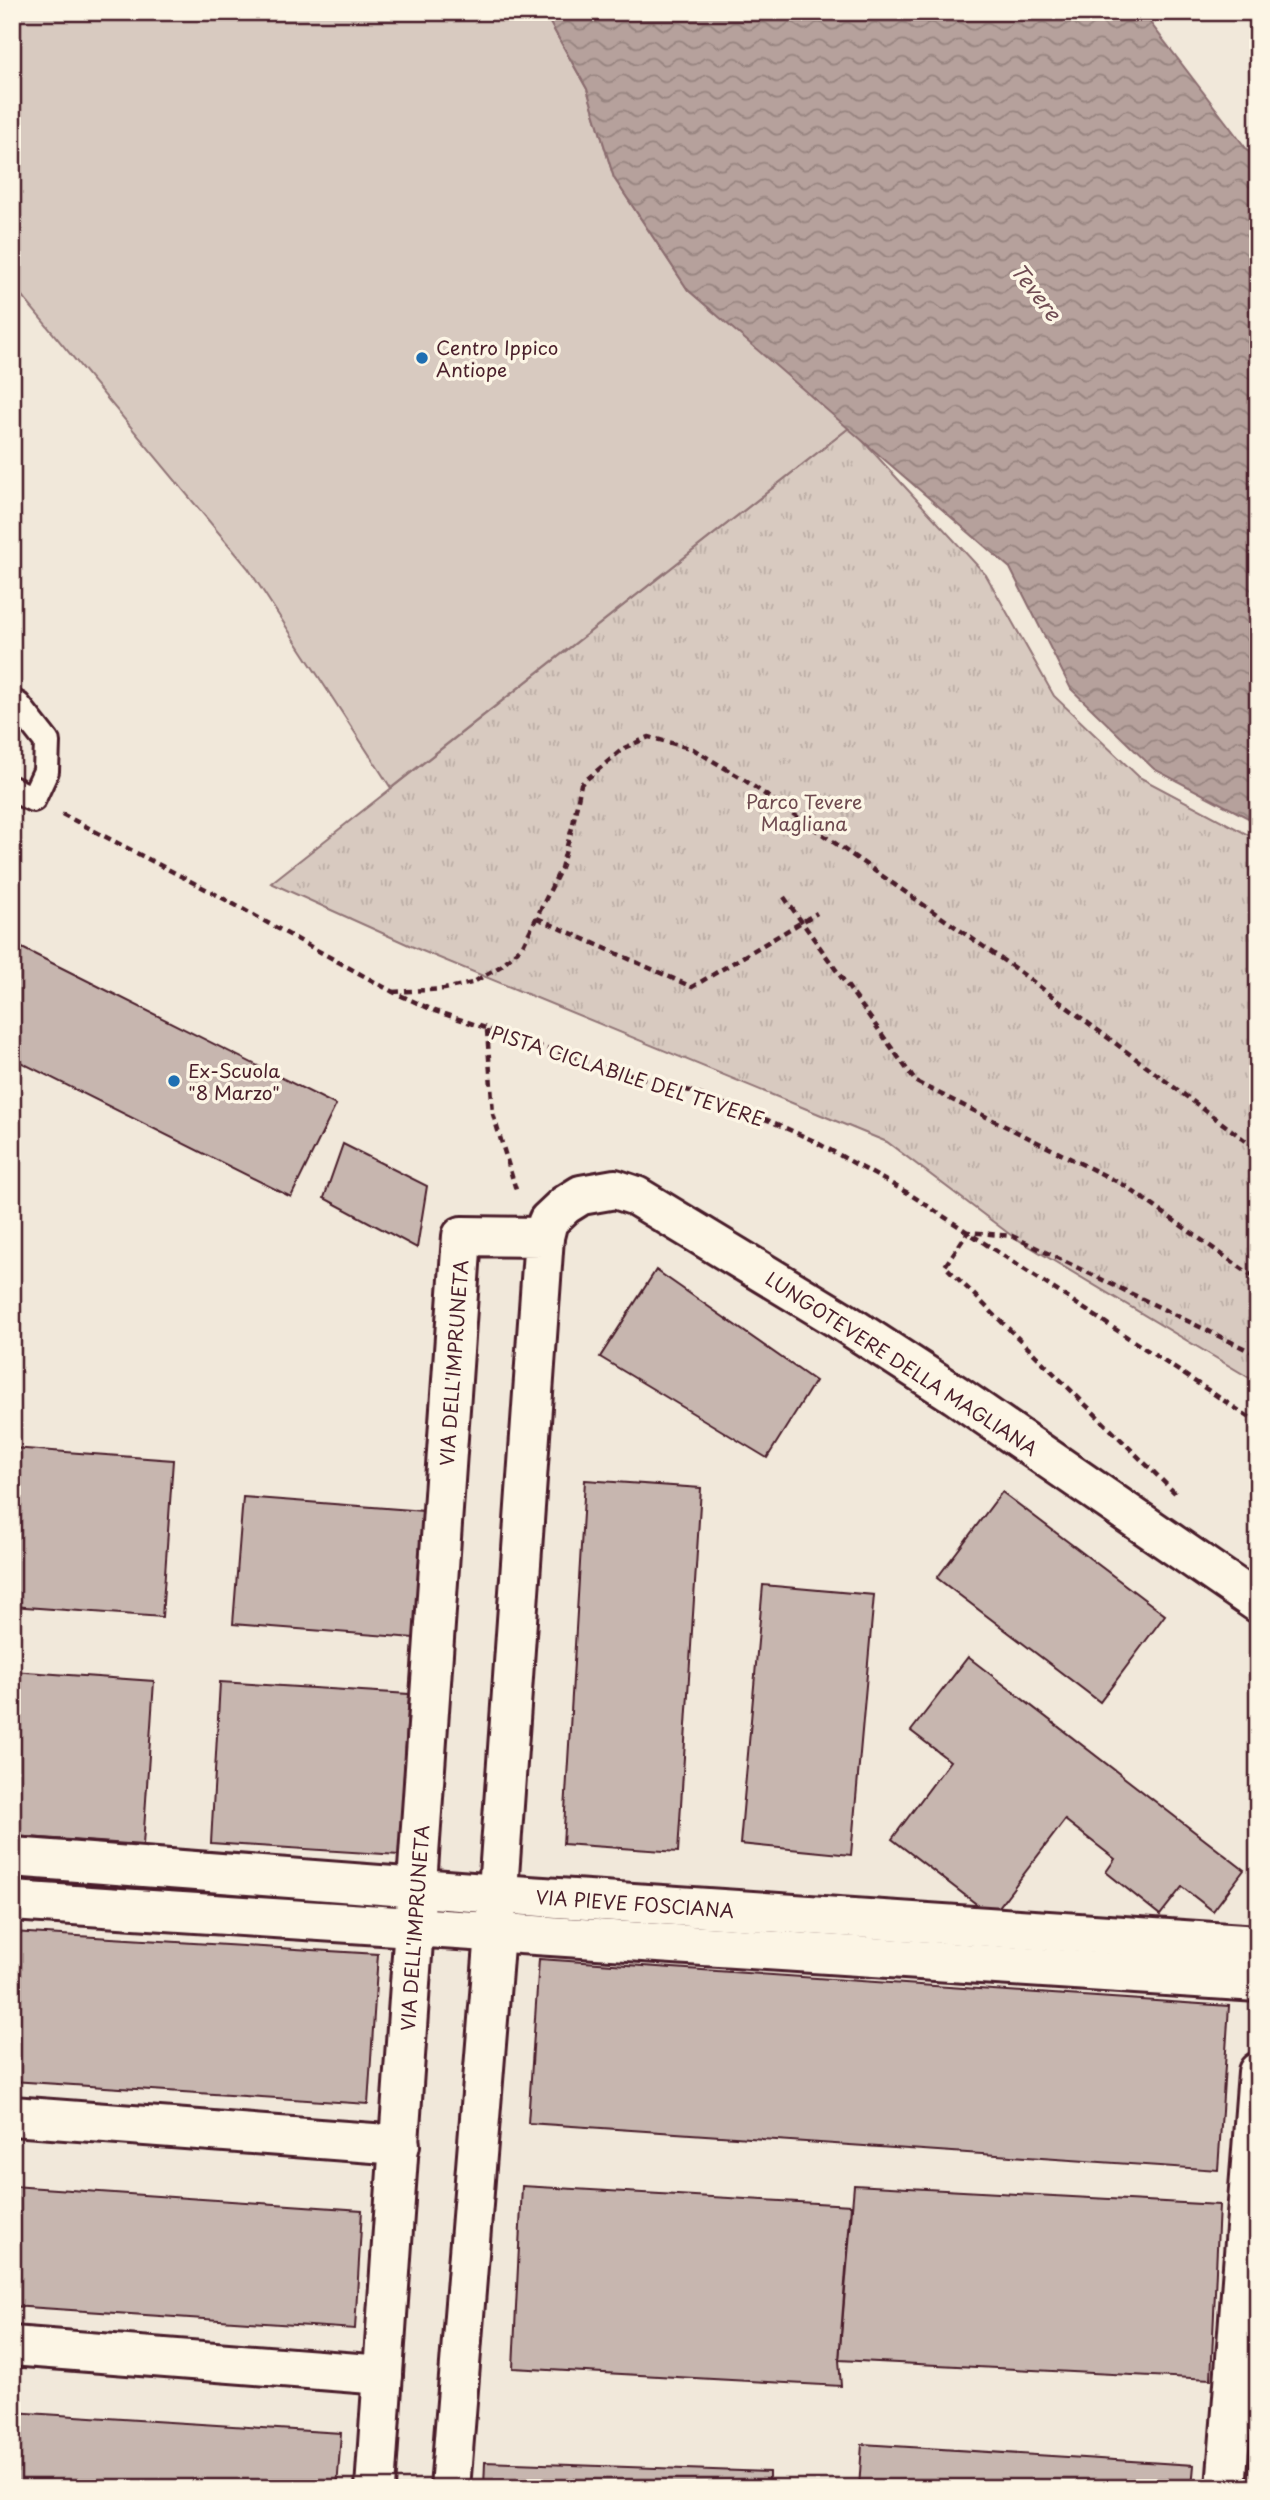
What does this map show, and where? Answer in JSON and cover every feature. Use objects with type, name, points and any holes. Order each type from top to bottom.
[{"type":"street","name":"LUNGOTEVERE DELLA MAGLIANA","points":[[544,1237],[548,1221],[581,1195],[615,1189],[636,1196],[828,1312],[956,1395],[1258,1604]]},
{"type":"street","name":"VIA DELL'IMPRUNETA","points":[[375,2488],[462,1236],[544,1237]]},
{"type":"street","points":[[450,2488],[498,1894],[544,1237]]},
{"type":"street","name":"VIA PIEVE FOSCIANA","points":[[12,1857],[498,1894],[1258,1945]]},
{"type":"street","name":"VIA PIEVE FOSCIANA","points":[[12,1901],[1258,1982]]},
{"type":"street","points":[[1226,2488],[1258,2072]]},
{"type":"street","points":[[12,2116],[400,2145]]},
{"type":"street","points":[[12,2346],[383,2375]]},
{"type":"lane","points":[[12,702],[18,705],[47,742],[46,771],[23,794]]},
{"type":"path","points":[[393,992],[444,989],[472,983],[501,965],[523,945],[561,868],[581,785],[624,748],[649,737],[693,749],[743,779],[1020,972],[1258,1150]]},
{"type":"path","name":"PISTA CICLABILE DEL TEVERE","points":[[23,794],[217,895],[393,992],[435,1011],[487,1030],[690,1091],[812,1140],[864,1168],[968,1232],[1258,1423]]},
{"type":"path","points":[[784,898],[916,1082],[1125,1185],[1258,1280]]},
{"type":"path","points":[[537,918],[692,987],[817,913]]},
{"type":"path","points":[[487,1030],[493,1114],[517,1187]]},
{"type":"path","points":[[1180,1498],[945,1266],[968,1232],[1012,1236],[1258,1355]]},
{"type":"green space","name":"Centro Ippico Antiope","points":[[12,12],[544,12],[587,89],[614,178],[688,290],[850,427],[391,788],[248,568],[12,284]]},
{"type":"green space","name":"Parco Tevere Magliana","points":[[850,427],[986,575],[1054,696],[1139,777],[1258,840],[1258,1383],[1012,1236],[887,1142],[420,950],[271,883]]},
{"type":"water","name":"Tevere","points":[[544,12],[1142,12],[1258,164],[1258,823],[1154,769],[1071,689],[1010,568],[688,290],[614,178],[587,89]]},
{"type":"building","name":"Ex-Scuola \"8 Marzo\"","points":[[12,943],[336,1105],[291,1197],[12,1058]]},
{"type":"building","points":[[343,1144],[427,1186],[417,1248],[324,1198]]},
{"type":"building","points":[[656,1270],[815,1381],[767,1458],[600,1357]]},
{"type":"building","points":[[12,1448],[173,1460],[162,1617],[12,1606]]},
{"type":"building","points":[[585,1480],[701,1488],[678,1852],[563,1844]]},
{"type":"building","points":[[1002,1492],[1165,1615],[1100,1702],[937,1578]]},
{"type":"building","points":[[243,1497],[424,1511],[414,1638],[233,1624]]},
{"type":"building","points":[[763,1585],[874,1595],[851,1855],[740,1844]]},
{"type":"building","points":[[968,1657],[1244,1870],[1213,1911],[1182,1887],[1160,1915],[1106,1872],[1115,1859],[1065,1820],[992,1916],[892,1839],[950,1761],[911,1731]]},
{"type":"building","points":[[12,1671],[154,1681],[143,1845],[12,1836]]},
{"type":"building","points":[[220,1682],[409,1694],[399,1855],[211,1843]]},
{"type":"building","points":[[12,1932],[378,1954],[368,2104],[12,2081]]},
{"type":"building","points":[[539,1959],[1229,2006],[1218,2170],[528,2123]]},
{"type":"building","points":[[854,2185],[1219,2205],[1211,2379],[839,2360]]},
{"type":"building","points":[[12,2186],[362,2210],[355,2329],[12,2306]]},
{"type":"building","points":[[522,2186],[851,2205],[839,2360],[841,2386],[513,2368]]},
{"type":"building","points":[[12,2412],[341,2433],[337,2488],[12,2488]]},
{"type":"building","points":[[862,2444],[1194,2465],[1192,2488],[859,2488]]},
{"type":"building","points":[[485,2462],[769,2472],[769,2488],[484,2488]]},
{"type":"place","name":"Centro Ippico Antiope","points":[[422,358]]},
{"type":"place","name":"Ex-Scuola \"8 Marzo\"","points":[[174,1081]]}]
